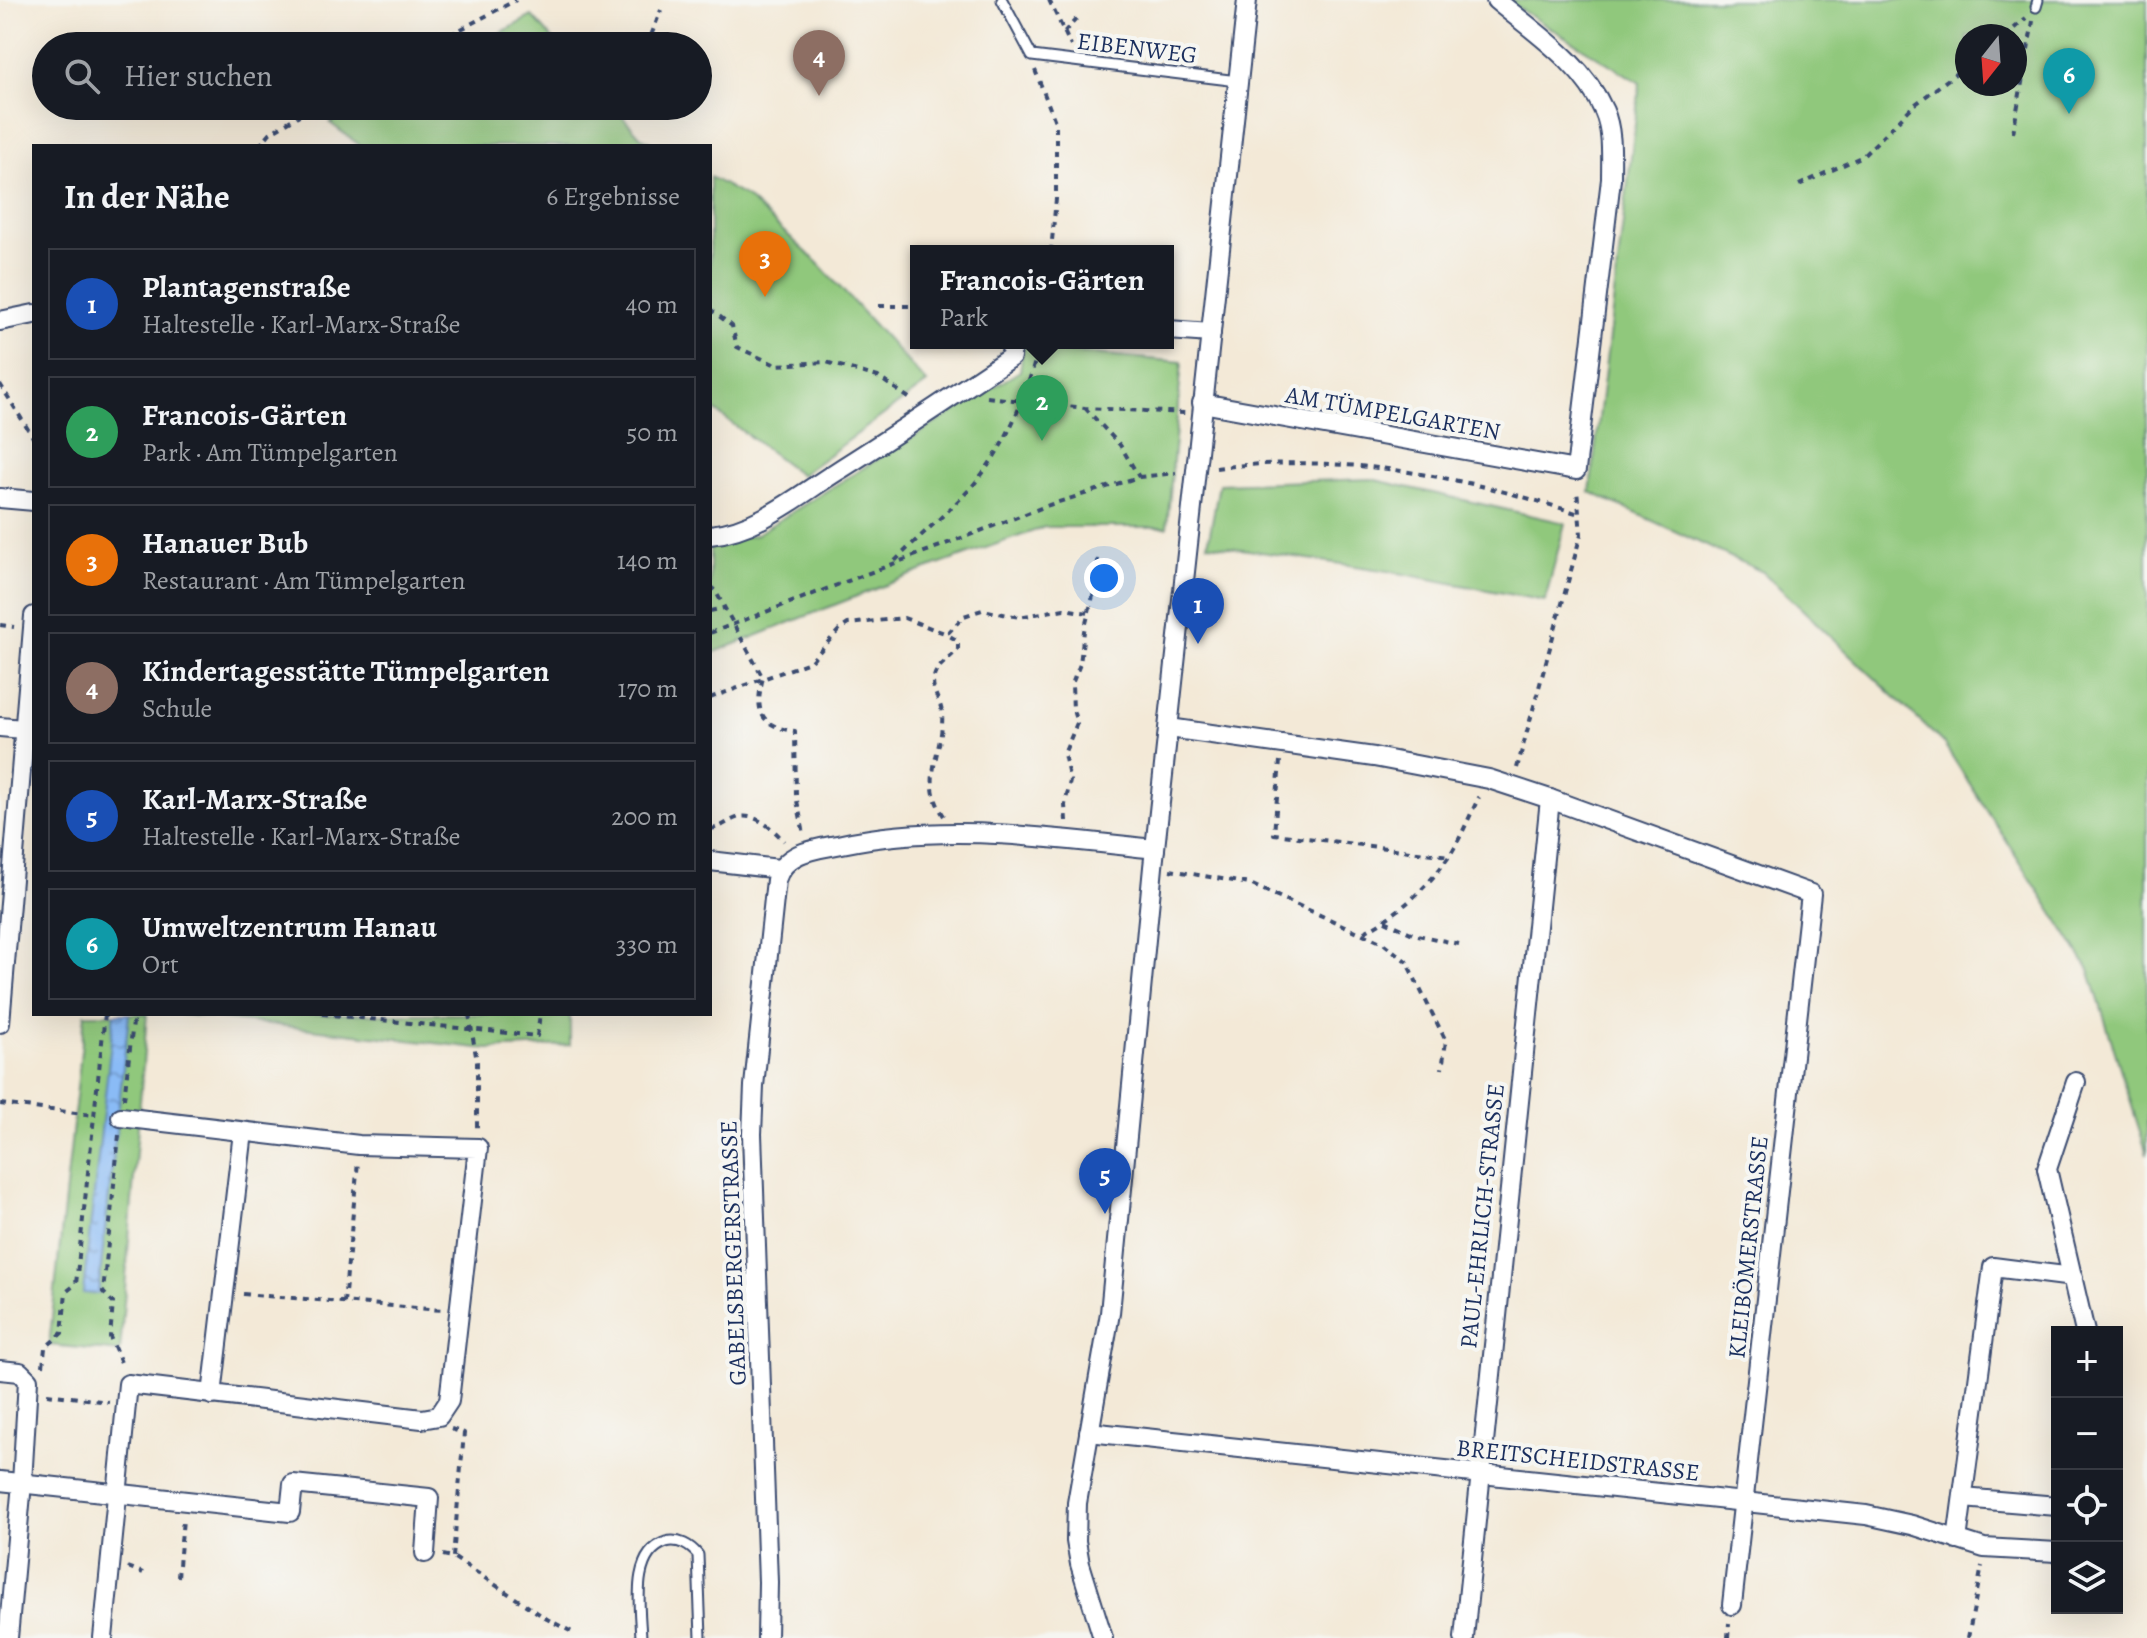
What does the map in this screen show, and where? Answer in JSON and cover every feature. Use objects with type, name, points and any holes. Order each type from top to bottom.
[{"type":"street","points":[[1103,1638],[1080,1564],[1076,1541],[1077,1503],[1110,1313],[1154,858],[1247,0]]},
{"type":"street","points":[[1496,0],[1559,52],[1583,79],[1604,112],[1611,142],[1611,179],[1576,470]]},
{"type":"street","points":[[0,321],[32,314]]},
{"type":"street","points":[[1174,330],[1211,333]]},
{"type":"street","points":[[712,535],[764,517],[888,440],[1011,357],[1012,349]]},
{"type":"street","name":"AM TÜMPELGARTEN","points":[[1202,403],[1576,470]]},
{"type":"street","points":[[0,498],[32,501]]},
{"type":"street","points":[[0,1023],[32,637]]},
{"type":"street","points":[[0,727],[23,729]]},
{"type":"street","points":[[1169,728],[1428,766],[1489,779],[1550,799]]},
{"type":"street","name":"KLEIBÖMERSTRASSE","points":[[1550,799],[1811,894],[1732,1605]]},
{"type":"street","name":"PAUL-EHRLICH-STRASSE","points":[[1464,1638],[1550,799]]},
{"type":"street","points":[[712,861],[794,859],[866,839],[954,831],[1067,840],[1154,858]]},
{"type":"street","name":"GABELSBERGERSTRASSE","points":[[767,1638],[768,1582],[752,1134],[776,880],[794,859]]},
{"type":"street","points":[[2076,1082],[2047,1169],[2084,1326]]},
{"type":"street","points":[[103,1638],[128,1384],[422,1419],[439,1416],[449,1401],[478,1148],[359,1145],[121,1117]]},
{"type":"street","points":[[212,1395],[243,1132]]},
{"type":"street","points":[[1957,1540],[1993,1267],[2073,1277]]},
{"type":"street","points":[[0,1370],[20,1372],[34,1392],[8,1638]]},
{"type":"street","name":"BREITSCHEIDSTRASSE","points":[[1089,1432],[1890,1519],[1984,1548],[2051,1552]]},
{"type":"street","points":[[0,1481],[290,1512],[293,1484],[429,1498],[425,1553]]},
{"type":"street","points":[[1963,1498],[2051,1505]]},
{"type":"lane","points":[[1002,0],[1032,56]]},
{"type":"lane","name":"EIBENWEG","points":[[1032,56],[1238,81]]},
{"type":"lane","points":[[641,1638],[639,1590],[644,1566],[649,1553],[660,1544],[672,1540],[692,1546],[698,1555],[701,1638]]},
{"type":"path","points":[[455,32],[516,0]]},
{"type":"path","points":[[1049,0],[1080,62]]},
{"type":"path","points":[[2017,24],[2037,4]]},
{"type":"path","points":[[2013,133],[2037,4]]},
{"type":"path","points":[[652,32],[661,10]]},
{"type":"path","points":[[1064,32],[1080,15]]},
{"type":"path","points":[[1032,56],[1056,124],[1056,199],[1052,245]]},
{"type":"path","points":[[1799,185],[1863,156],[1913,106],[1955,74]]},
{"type":"path","points":[[261,144],[270,133],[291,120]]},
{"type":"path","points":[[879,306],[910,306]]},
{"type":"path","points":[[712,311],[732,326],[737,347],[776,365],[826,362],[878,377],[907,395]]},
{"type":"path","points":[[893,562],[969,490],[994,457],[1023,400],[1038,349]]},
{"type":"path","points":[[0,384],[32,436]]},
{"type":"path","points":[[1023,400],[1085,408],[1173,412]]},
{"type":"path","points":[[1085,408],[1120,445],[1139,477]]},
{"type":"path","points":[[1195,470],[1300,461],[1377,467],[1495,488],[1579,514]]},
{"type":"path","points":[[1512,786],[1581,534],[1576,470]]},
{"type":"path","points":[[712,632],[1049,505],[1139,477],[1169,474]]},
{"type":"path","points":[[1067,840],[1065,805],[1070,781],[1064,754],[1077,723],[1072,684],[1080,664],[1098,558]]},
{"type":"path","points":[[713,592],[763,678],[758,698],[763,717],[776,728],[795,731],[794,859]]},
{"type":"path","points":[[712,611],[724,608]]},
{"type":"path","points":[[947,634],[964,616],[982,610],[1019,617],[1064,609],[1089,613]]},
{"type":"path","points":[[712,697],[810,662],[848,624],[904,618],[947,634],[958,641],[958,649],[935,671],[933,679],[943,713],[932,782],[938,808],[954,831]]},
{"type":"path","points":[[1281,744],[1274,834],[1449,856]]},
{"type":"path","points":[[1364,932],[1385,921],[1406,904],[1449,856],[1489,779]]},
{"type":"path","points":[[712,829],[735,818],[755,818],[784,840],[794,859]]},
{"type":"path","points":[[1154,858],[1250,884],[1383,943],[1406,961],[1446,1041],[1442,1069]]},
{"type":"path","points":[[1385,921],[1413,934],[1459,944]]},
{"type":"path","points":[[45,1348],[62,1333],[66,1292],[76,1284],[105,1016]]},
{"type":"path","points":[[121,1358],[110,1337],[113,1303],[103,1292],[134,1016]]},
{"type":"path","points":[[341,1016],[537,1036],[540,1016]]},
{"type":"path","points":[[470,1016],[477,1062],[478,1148]]},
{"type":"path","points":[[0,1104],[94,1115]]},
{"type":"path","points":[[344,1303],[359,1145]]},
{"type":"path","points":[[224,1292],[460,1312]]},
{"type":"path","points":[[34,1392],[125,1405]]},
{"type":"path","points":[[439,1416],[448,1428],[464,1433],[453,1557]]},
{"type":"path","points":[[178,1577],[185,1500]]},
{"type":"path","points":[[1968,1638],[1984,1548]]},
{"type":"path","points":[[425,1553],[453,1557],[572,1632]]},
{"type":"green space","points":[[1505,0],[2147,0],[2147,1154],[2089,969],[1944,744],[1763,572],[1590,492],[1640,83]]},
{"type":"green space","points":[[532,16],[546,32],[502,32]]},
{"type":"green space","points":[[336,120],[626,120],[641,137],[653,144],[358,144],[330,123]]},
{"type":"green space","points":[[712,178],[746,197],[815,260],[927,383],[801,475],[712,408]]},
{"type":"green space","points":[[1023,349],[1182,362],[1167,527],[1045,527],[921,571],[712,653],[712,544],[755,535],[1020,371]]},
{"type":"green space","points":[[1371,479],[1565,523],[1545,601],[1388,571],[1208,544],[1219,484]]},
{"type":"green space","points":[[85,1016],[147,1016],[120,1352],[49,1345]]},
{"type":"green space","points":[[198,1016],[570,1016],[570,1045],[487,1049]]},
{"type":"water","points":[[114,1016],[129,1016],[98,1294],[83,1293]]},
{"type":"place","name":"Kindertagesstätte Tümpelgarten","points":[[819,96]]},
{"type":"place","name":"Umweltzentrum Hanau","points":[[2069,114]]},
{"type":"place","name":"Hanauer Bub","points":[[765,297]]},
{"type":"place","name":"Francois-Gärten","points":[[1042,441]]},
{"type":"place","name":"Plantagenstraße","points":[[1198,644]]},
{"type":"place","name":"Karl-Marx-Straße","points":[[1105,1214]]}]
